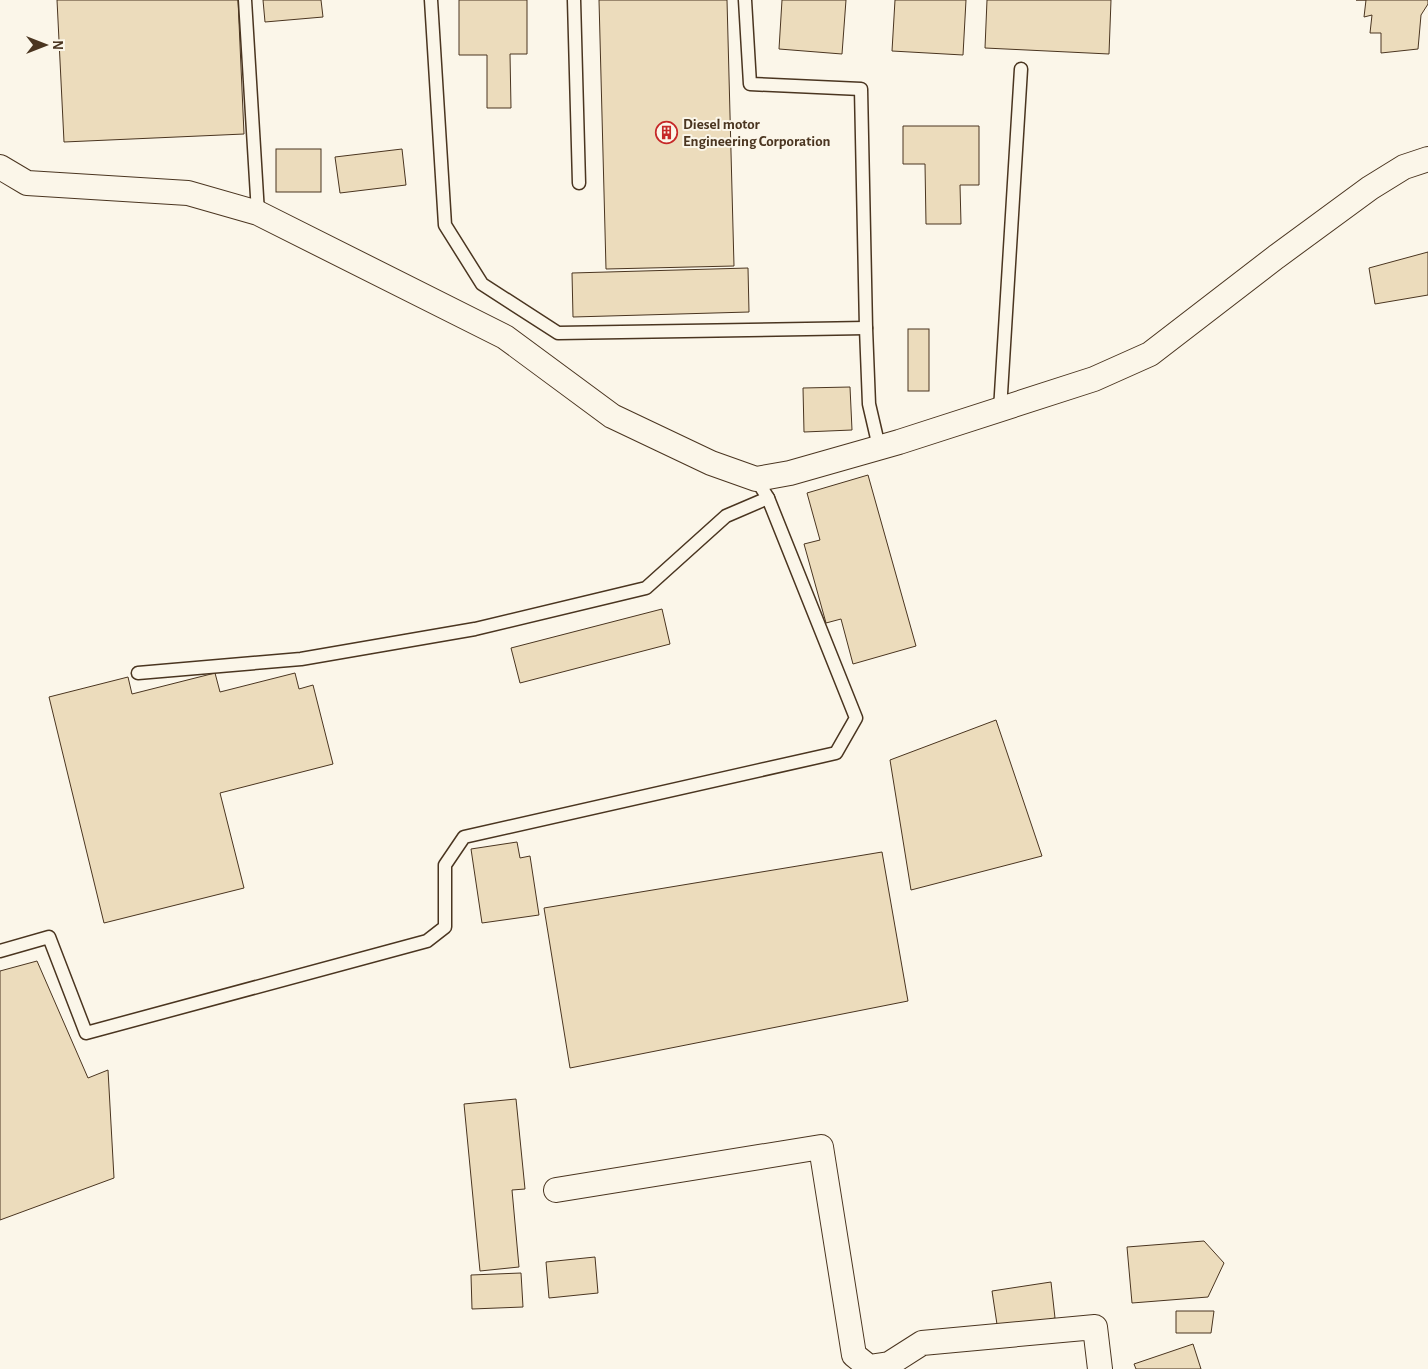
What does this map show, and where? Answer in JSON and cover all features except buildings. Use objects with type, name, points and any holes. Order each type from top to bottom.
[{"type":"street","points":[[0,167],[27,183],[188,193],[258,214],[505,337],[612,416],[762,488],[790,473],[899,442],[1094,379],[1150,354],[1276,257],[1370,188],[1404,167],[1428,159]]},
{"type":"street","points":[[556,1190],[820,1147],[854,1355],[869,1368],[889,1364],[922,1343],[1095,1326],[1100,1369]]},
{"type":"lane","points":[[245,0],[258,214]]},
{"type":"lane","points":[[431,0],[446,225],[482,284],[558,334],[866,328]]},
{"type":"lane","points":[[574,0],[579,183]]},
{"type":"lane","points":[[745,0],[750,84],[861,89],[869,404],[879,447]]},
{"type":"lane","points":[[1000,410],[1021,69]]},
{"type":"lane","points":[[0,950],[49,937],[86,1033],[427,941],[446,927],[446,865],[464,837],[836,753],[856,718],[762,488],[726,516],[646,588],[475,629],[301,659],[138,672]]},
{"type":"place","name":"Diesel motor Engineering Corporation","points":[[667,133]]}]
